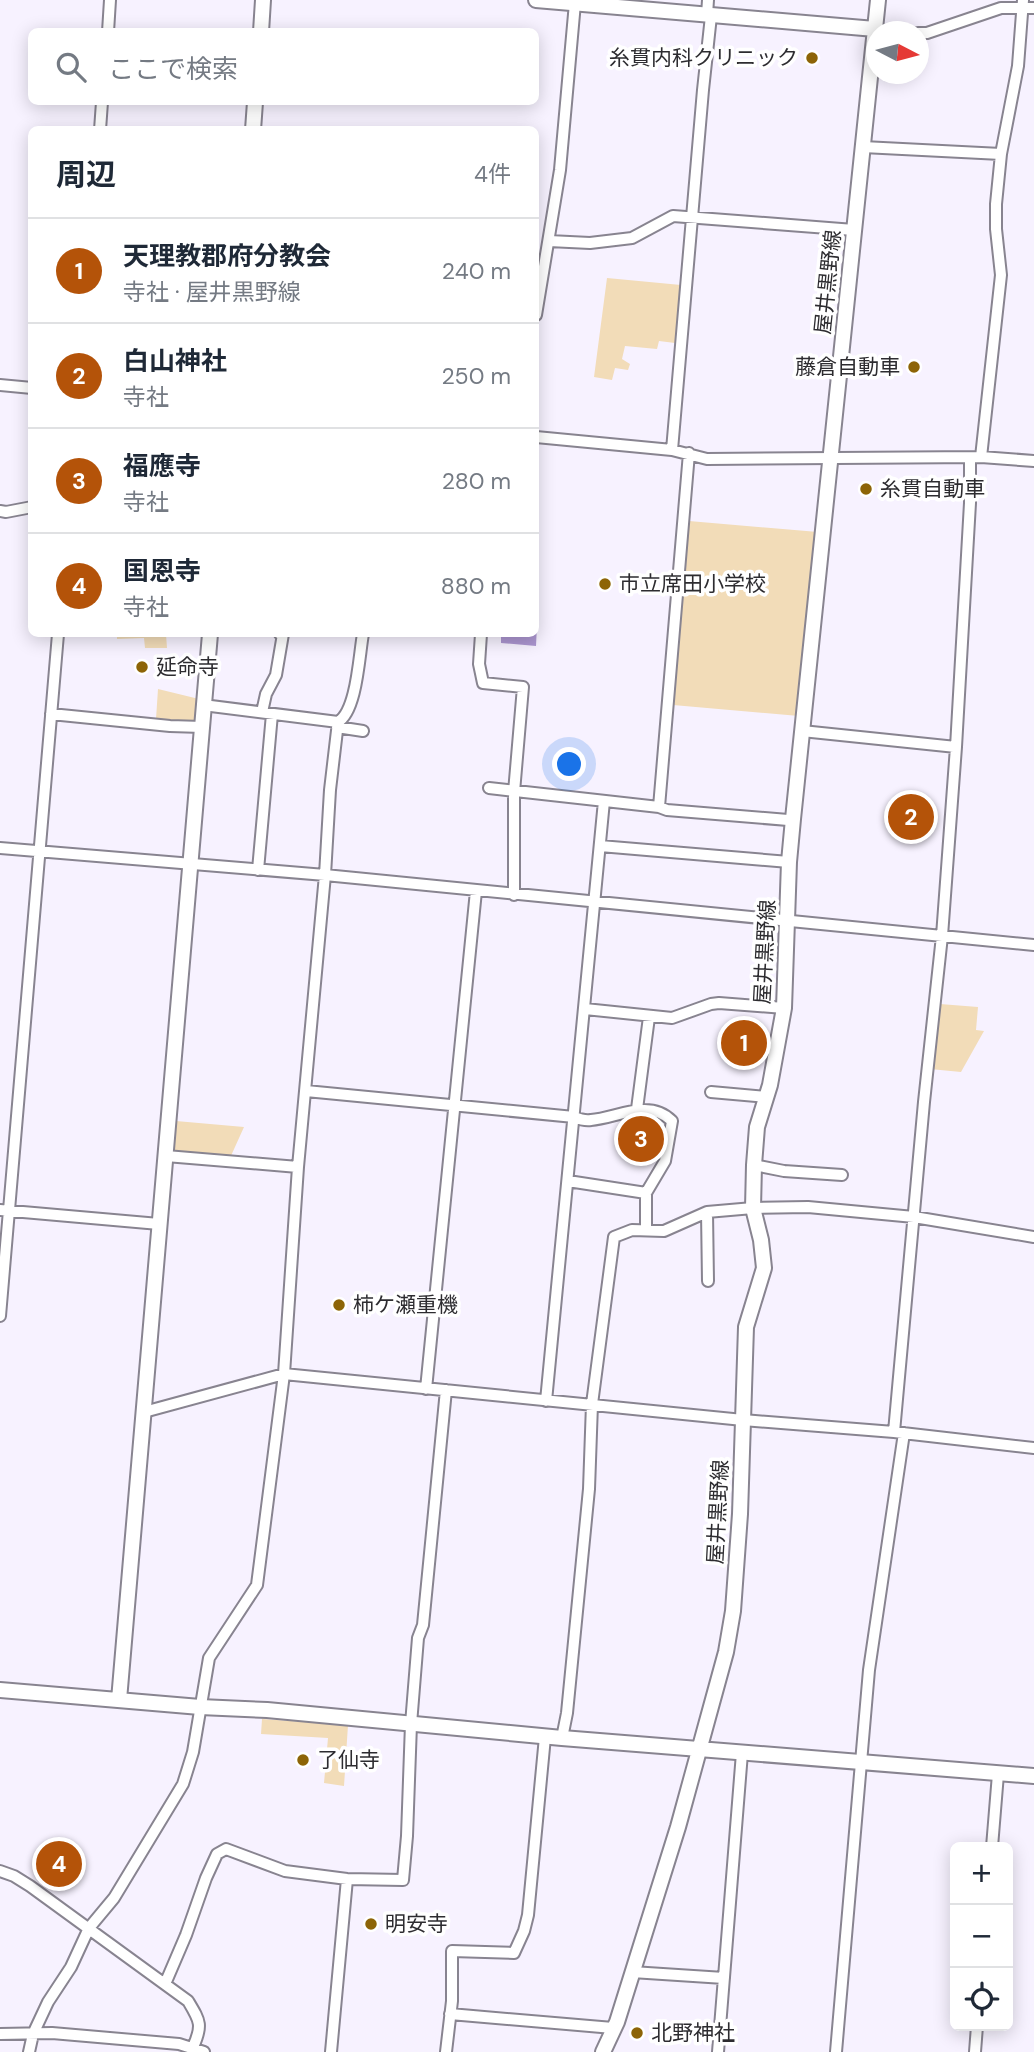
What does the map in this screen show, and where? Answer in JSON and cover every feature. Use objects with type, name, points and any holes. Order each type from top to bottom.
[{"type":"street","points":[[108,28],[110,0]]},
{"type":"street","points":[[261,28],[263,0]]},
{"type":"street","points":[[536,0],[618,3],[709,15],[866,29]]},
{"type":"street","points":[[672,450],[709,15],[708,0]]},
{"type":"street","name":"屋井黒野線","points":[[878,0],[880,21]]},
{"type":"street","points":[[539,298],[560,170],[575,3]]},
{"type":"street","points":[[836,2052],[869,1670],[899,1432],[914,1217],[942,936],[957,747],[970,503],[1001,275],[996,204],[1001,154],[1027,5],[1001,8],[929,32]]},
{"type":"street","name":"屋井黒野線","points":[[603,2052],[632,1972],[678,1827],[726,1652],[733,1611],[740,1514],[746,1327],[764,1268],[753,1208],[757,1127],[767,1097],[785,1008],[789,862],[793,819],[863,147],[873,84]]},
{"type":"street","points":[[100,126],[102,105]]},
{"type":"street","points":[[253,126],[255,105]]},
{"type":"street","points":[[863,147],[1001,154]]},
{"type":"street","points":[[549,242],[590,243],[632,238],[673,216],[855,230]]},
{"type":"street","points":[[0,385],[28,388]]},
{"type":"street","points":[[539,437],[672,450],[708,459],[831,457],[1034,461]]},
{"type":"street","points":[[659,807],[689,453]]},
{"type":"street","points":[[0,511],[28,508]]},
{"type":"street","points":[[0,1316],[4,1211],[58,637]]},
{"type":"street","points":[[118,1700],[210,637]]},
{"type":"street","points":[[258,870],[266,694],[276,675],[283,637]]},
{"type":"street","points":[[29,2052],[33,2034],[48,2002],[71,1967],[89,1928],[114,1898],[177,1794],[193,1752],[209,1658],[257,1585],[284,1374],[298,1167],[325,875],[330,790],[338,724],[343,720],[352,701],[363,637]]},
{"type":"street","points":[[481,637],[479,664],[483,683],[523,687],[514,792],[514,895]]},
{"type":"street","points":[[204,705],[338,724],[363,731]]},
{"type":"street","points":[[51,715],[202,727]]},
{"type":"street","points":[[802,731],[957,747]]},
{"type":"street","points":[[489,788],[667,810],[793,819]]},
{"type":"street","points":[[546,1401],[604,801]]},
{"type":"street","points":[[600,846],[789,862]]},
{"type":"street","points":[[0,848],[325,875],[1034,945]]},
{"type":"street","points":[[426,1389],[476,891]]},
{"type":"street","points":[[585,1009],[672,1018],[719,1003],[785,1008]]},
{"type":"street","points":[[637,1109],[649,1017]]},
{"type":"street","points":[[306,1091],[574,1117],[589,1121],[637,1109],[665,1114],[672,1121],[665,1161],[646,1193],[646,1229]]},
{"type":"street","points":[[711,1093],[767,1097]]},
{"type":"street","points":[[166,1156],[298,1167]]},
{"type":"street","points":[[754,1165],[784,1171],[842,1175]]},
{"type":"street","points":[[568,1181],[646,1193]]},
{"type":"street","points":[[562,1738],[567,1713],[589,1489],[592,1404],[614,1237],[632,1230],[664,1231],[707,1213],[753,1208],[808,1207],[914,1217],[1034,1237]]},
{"type":"street","points":[[4,1211],[159,1224]]},
{"type":"street","points":[[707,1213],[714,1253],[708,1281]]},
{"type":"street","points":[[144,1412],[284,1374],[743,1420],[899,1432],[1034,1448]]},
{"type":"street","points":[[165,1983],[217,1854],[226,1849],[285,1871],[347,1879],[403,1880],[418,1638],[423,1625],[446,1390]]},
{"type":"street","points":[[0,1690],[267,1710],[545,1737],[1034,1776]]},
{"type":"street","points":[[446,2052],[452,1951],[514,1953],[524,1931],[528,1915],[545,1737]]},
{"type":"street","points":[[718,2052],[742,1753]]},
{"type":"street","points":[[992,1842],[998,1774]]},
{"type":"street","points":[[0,1871],[30,1886],[165,1983],[188,2001],[200,2025],[198,2050],[51,2033],[0,2034]]},
{"type":"street","points":[[331,2052],[347,1879]]},
{"type":"street","points":[[632,1972],[724,1978]]},
{"type":"street","points":[[450,2014],[613,2028]]},
{"type":"street","points":[[975,2052],[977,2031]]},
{"type":"shaded area","points":[[607,278],[681,285],[675,343],[659,341],[657,349],[625,346],[622,359],[630,364],[628,370],[615,368],[612,380],[594,377]]},
{"type":"shaded area","points":[[689,521],[818,532],[799,716],[673,705]]},
{"type":"shaded area","points":[[166,637],[167,648],[145,648],[144,638],[117,639]]},
{"type":"shaded area","points":[[501,637],[536,637],[536,646],[501,643]]},
{"type":"shaded area","points":[[158,689],[199,699],[197,718],[191,722],[156,719]]},
{"type":"shaded area","points":[[940,1004],[978,1007],[976,1030],[984,1031],[961,1072],[930,1069]]},
{"type":"shaded area","points":[[176,1121],[244,1127],[230,1158],[173,1153]]},
{"type":"shaded area","points":[[262,1719],[348,1725],[344,1786],[324,1783],[328,1738],[261,1734]]},
{"type":"place","name":"糸貫内科クリニック","points":[[812,58]]},
{"type":"place","name":"藤倉自動車","points":[[914,367]]},
{"type":"place","name":"糸貫自動車","points":[[866,489]]},
{"type":"place","name":"市立席田小学校","points":[[605,584]]},
{"type":"place","name":"延命寺","points":[[142,667]]},
{"type":"place","name":"白山神社","points":[[911,817]]},
{"type":"place","name":"天理教郡府分教会","points":[[744,1043]]},
{"type":"place","name":"福應寺","points":[[641,1139]]},
{"type":"place","name":"柿ケ瀬重機","points":[[339,1305]]},
{"type":"place","name":"了仙寺","points":[[303,1760]]},
{"type":"place","name":"国恩寺","points":[[59,1864]]},
{"type":"place","name":"明安寺","points":[[371,1924]]},
{"type":"place","name":"北野神社","points":[[637,2033]]}]
